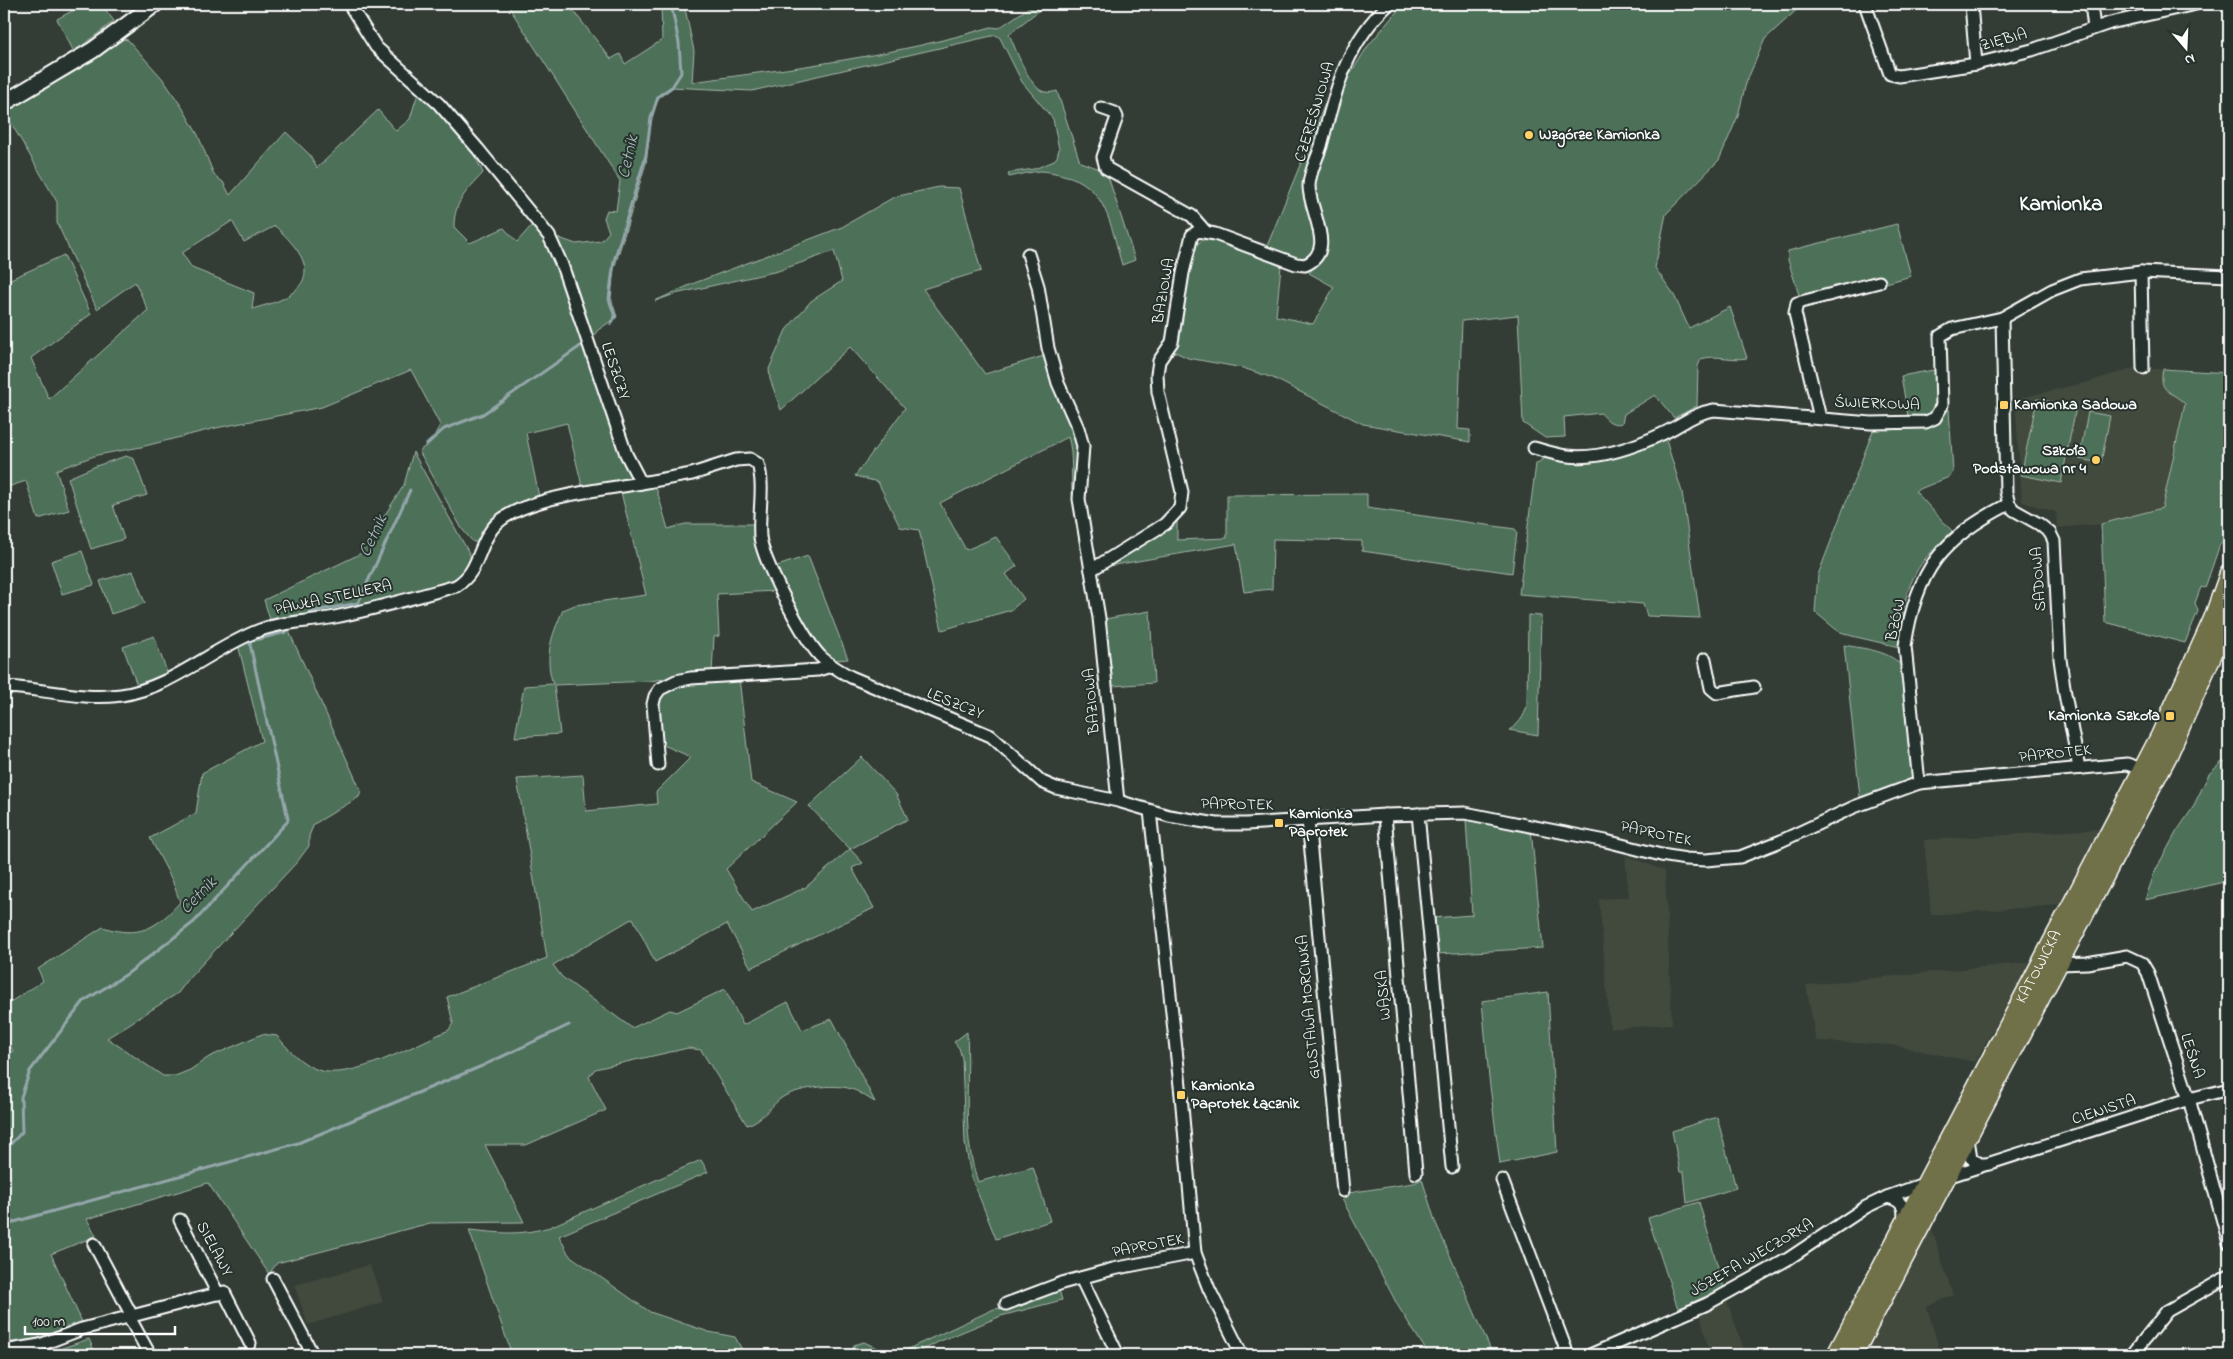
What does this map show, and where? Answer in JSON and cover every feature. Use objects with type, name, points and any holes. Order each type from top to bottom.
[{"type":"main road","name":"KATOWICKA","points":[[1836,1355],[2144,770],[2213,619],[2229,574]]},
{"type":"main road","name":"KATOWICKA","points":[[1853,1355],[2060,964],[2168,755],[2229,617]]},
{"type":"street","points":[[4,103],[93,50],[155,4]]},
{"type":"street","name":"LESZCZY","points":[[349,4],[376,47],[457,124],[549,236],[562,264],[626,454],[641,483],[692,474],[736,460],[750,459],[758,464],[761,484],[760,539],[768,566],[810,642],[831,666],[851,678],[991,736],[1042,782],[1056,788]]},
{"type":"street","name":"CZEREŚNIOWA","points":[[1205,231],[1296,264],[1305,265],[1317,257],[1322,242],[1313,211],[1309,186],[1332,100],[1342,72],[1357,43],[1390,4]]},
{"type":"street","name":"ZIĘBIA","points":[[1865,4],[1890,74],[1899,76],[1976,64],[2032,50],[2094,28],[2196,4]]},
{"type":"street","points":[[1971,4],[1976,64]]},
{"type":"street","points":[[2091,4],[2094,28]]},
{"type":"street","points":[[1101,108],[1115,113],[1117,117],[1103,157],[1106,168],[1192,216],[1205,231]]},
{"type":"street","name":"BAZIOWA","points":[[1091,570],[1165,524],[1180,508],[1182,492],[1158,392],[1157,374],[1159,361],[1172,342],[1183,273],[1192,235],[1198,231],[1205,231]]},
{"type":"street","name":"BAZIOWA","points":[[1028,254],[1038,286],[1048,348],[1058,383],[1081,438],[1083,456],[1079,500],[1100,618],[1118,800]]},
{"type":"street","points":[[2141,272],[2142,368]]},
{"type":"street","name":"ŚWIERKOWA","points":[[1534,448],[1568,456],[1589,457],[1604,454],[1663,434],[1697,414],[1714,410],[1871,423],[1926,422],[1935,418],[1942,405],[1940,336],[1952,329],[2002,318],[2052,290],[2080,279],[2141,272],[2229,276]]},
{"type":"street","name":"ŚWIERKOWA","points":[[1820,418],[1795,313],[1797,303],[1879,282]]},
{"type":"street","points":[[2002,318],[2006,492],[2009,504]]},
{"type":"street","name":"PAWŁA STELLERA","points":[[4,687],[80,695],[118,696],[155,686],[235,641],[262,629],[345,615],[456,586],[473,571],[483,543],[493,527],[510,513],[534,503],[641,483]]},
{"type":"street","name":"SADOWA","points":[[2009,504],[2014,510],[2039,524],[2050,534],[2054,541],[2060,659],[2079,768]]},
{"type":"street","name":"BZÓW","points":[[1919,783],[1905,646],[1908,627],[1918,593],[1926,574],[1946,546],[1976,521],[2009,504]]},
{"type":"street","points":[[1705,659],[1711,688],[1717,693],[1754,687]]},
{"type":"street","points":[[658,766],[653,704],[655,696],[665,685],[691,678],[818,670],[831,666]]},
{"type":"street","name":"PAPROTEK","points":[[1056,788],[1118,800],[1150,811],[1193,821],[1217,824],[1385,815],[1465,813],[1502,818],[1606,840],[1661,855],[1706,860],[1740,857],[1854,806],[1919,783],[2127,764],[2144,770]]},
{"type":"street","name":"PAPROTEK","points":[[1006,1304],[1113,1269],[1195,1253],[1182,1104],[1150,811]]},
{"type":"street","points":[[1418,814],[1452,1167]]},
{"type":"street","name":"WĄSKA","points":[[1385,815],[1416,1173]]},
{"type":"street","name":"GUSTAWA MORCINKA","points":[[1308,820],[1343,1191]]},
{"type":"street","name":"LEŚNA","points":[[2060,964],[2087,963],[2127,956],[2142,963],[2148,973],[2189,1099],[2229,1243]]},
{"type":"street","name":"CIENISTA","points":[[1947,1177],[2189,1099],[2229,1089]]},
{"type":"street","points":[[1968,1138],[1971,1158],[1980,1164],[1991,1164]]},
{"type":"street","points":[[1502,1180],[1568,1355]]},
{"type":"street","name":"JÓZEFA WIECZORKA","points":[[1590,1355],[1707,1304],[1788,1259],[1866,1208],[1887,1197],[1926,1183]]},
{"type":"street","points":[[1887,1197],[1897,1199],[1903,1205],[1905,1213],[1902,1230]]},
{"type":"street","name":"SIELAWY","points":[[180,1220],[218,1294]]},
{"type":"street","points":[[94,1244],[150,1355]]},
{"type":"street","points":[[1195,1253],[1209,1289],[1242,1355]]},
{"type":"street","points":[[2132,1355],[2167,1311],[2229,1276]]},
{"type":"street","points":[[1081,1278],[1118,1355]]},
{"type":"street","points":[[273,1279],[313,1355]]},
{"type":"street","name":"SIELAWY","points":[[4,1350],[40,1344],[82,1329],[224,1292],[250,1343]]},
{"type":"shaded area","name":"Szkoła Podstawowa nr 4","points":[[2134,368],[2192,371],[2162,509],[2101,524],[2057,528],[2056,512],[2022,502],[2015,399],[2088,382]]},
{"type":"shaded area","points":[[2099,829],[2060,905],[1931,915],[1924,840]]},
{"type":"shaded area","points":[[1625,855],[1665,871],[1672,1024],[1610,1029],[1599,899],[1629,897]]},
{"type":"shaded area","points":[[2031,962],[1975,1062],[1892,1045],[1816,1041],[1806,985]]},
{"type":"shaded area","points":[[1931,1226],[1953,1295],[1927,1307],[1941,1355],[1839,1355]]},
{"type":"shaded area","points":[[370,1265],[383,1302],[308,1325],[294,1285]]},
{"type":"shaded area","points":[[1726,1298],[1746,1355],[1710,1355],[1700,1314]]},
{"type":"green space","points":[[85,4],[101,4],[114,21],[74,52],[57,19]]},
{"type":"green space","points":[[507,4],[568,4],[611,59],[620,54],[625,64],[662,40],[661,4],[684,4],[694,51],[692,82],[768,72],[918,46],[991,27],[999,28],[1034,4],[1047,4],[1009,34],[1034,84],[1045,92],[1057,91],[1080,162],[1103,170],[1108,176],[1135,260],[1122,265],[1105,210],[1089,188],[1078,180],[1043,171],[1009,177],[1008,173],[1034,169],[1052,162],[1057,157],[1059,149],[1053,119],[1022,82],[1000,38],[996,35],[752,91],[670,87],[658,95],[651,122],[646,163],[614,269],[611,298],[617,317],[598,330],[592,338],[556,237],[576,244],[601,241],[609,232],[604,218],[607,210],[616,211],[620,181]]},
{"type":"green space","points":[[1403,4],[1803,4],[1765,39],[1746,83],[1738,116],[1719,160],[1666,214],[1655,268],[1673,293],[1689,328],[1730,307],[1747,358],[1713,357],[1701,359],[1698,366],[1697,406],[1674,418],[1655,395],[1624,414],[1622,423],[1613,423],[1601,413],[1564,417],[1565,437],[1545,438],[1523,423],[1518,315],[1462,321],[1458,429],[1470,430],[1470,442],[1363,424],[1273,378],[1243,368],[1188,358],[1173,351],[1195,245],[1203,240],[1209,239],[1281,266],[1276,316],[1313,324],[1334,287],[1309,273],[1320,260],[1327,242],[1323,231],[1315,186],[1334,114],[1347,79],[1368,46]]},
{"type":"green space","points":[[123,39],[128,40],[162,78],[182,107],[198,135],[214,175],[223,182],[230,195],[286,132],[310,155],[317,168],[378,110],[396,131],[410,119],[416,99],[420,93],[464,140],[478,161],[483,173],[462,197],[456,210],[454,227],[470,243],[504,228],[517,242],[533,224],[548,244],[632,474],[630,480],[583,490],[567,423],[526,433],[539,497],[481,537],[478,542],[473,542],[462,529],[419,451],[431,442],[440,425],[411,370],[322,407],[216,428],[141,447],[97,455],[56,470],[69,510],[38,519],[26,481],[4,488],[4,282],[64,255],[91,314],[31,358],[49,399],[148,310],[135,282],[97,309],[57,223],[57,202],[4,111],[79,69]],"holes":[[[232,221],[244,242],[275,226],[302,258],[305,276],[301,285],[283,299],[252,309],[254,293],[192,268],[182,253]]]},
{"type":"green space","points":[[1331,89],[1310,155],[1304,181],[1304,199],[1316,239],[1315,245],[1313,251],[1308,255],[1297,258],[1267,246]]},
{"type":"green space","points":[[939,187],[959,188],[981,271],[923,289],[985,374],[1047,355],[1078,436],[1077,500],[1073,501],[1071,452],[1068,437],[940,503],[966,550],[996,537],[1017,566],[1006,574],[1024,599],[1011,610],[942,630],[919,530],[900,527],[878,482],[855,476],[905,408],[850,347],[781,410],[770,379],[769,369],[786,330],[811,301],[842,281],[834,251],[778,271],[675,294],[655,301],[692,284],[842,227],[894,197]]},
{"type":"green space","points":[[1897,224],[1911,276],[1886,283],[1884,277],[1804,296],[1799,295],[1788,260],[1788,251]]},
{"type":"green space","points":[[1939,369],[1939,405],[1930,417],[1904,418],[1908,416],[1901,376]]},
{"type":"green space","points":[[2163,369],[2229,373],[2229,527],[2225,540],[2220,544],[2205,588],[2201,587],[2195,603],[2198,611],[2185,643],[2105,622],[2101,524],[2162,508],[2185,404],[2164,387],[2162,383]]},
{"type":"green space","points":[[2037,399],[2076,407],[2061,483],[2021,475]]},
{"type":"green space","points":[[1949,409],[1953,472],[1949,477],[1915,491],[1952,531],[1925,559],[1913,579],[1905,601],[1899,647],[1838,631],[1815,612],[1818,575],[1874,428],[1934,424],[1940,421]]},
{"type":"green space","points":[[2088,412],[2110,416],[2101,463],[2079,459]]},
{"type":"green space","points":[[1665,437],[1682,492],[1700,618],[1647,616],[1643,604],[1519,594],[1536,464],[1546,457],[1567,462],[1591,462]]},
{"type":"green space","points":[[413,452],[472,560],[461,579],[344,612],[271,623],[264,600],[360,554],[404,485]]},
{"type":"green space","points":[[126,456],[134,459],[147,495],[113,505],[124,539],[91,549],[68,478]]},
{"type":"green space","points":[[656,487],[668,529],[685,524],[755,524],[776,591],[717,594],[719,636],[714,637],[712,672],[650,681],[554,685],[560,734],[515,737],[524,686],[553,684],[549,664],[550,647],[563,610],[575,605],[646,595],[621,492]]},
{"type":"green space","points":[[1367,494],[1367,508],[1515,529],[1517,532],[1512,573],[1362,551],[1362,541],[1273,539],[1272,589],[1244,592],[1236,544],[1103,567],[1177,519],[1177,540],[1227,538],[1227,495]]},
{"type":"green space","points":[[82,551],[94,585],[62,594],[51,561]]},
{"type":"green space","points":[[808,556],[848,659],[834,660],[816,643],[774,567]]},
{"type":"green space","points":[[133,571],[145,603],[111,614],[100,581]]},
{"type":"green space","points":[[1150,611],[1154,683],[1112,686],[1105,619]]},
{"type":"green space","points":[[1528,615],[1541,616],[1538,735],[1509,730],[1521,720],[1527,706]]},
{"type":"green space","points":[[287,627],[361,791],[359,797],[314,824],[309,836],[309,846],[297,862],[190,977],[178,993],[107,1038],[163,1076],[175,1076],[190,1070],[209,1057],[262,1034],[277,1036],[290,1051],[306,1064],[318,1070],[332,1072],[348,1071],[365,1066],[402,1052],[449,1030],[453,1023],[447,997],[547,958],[517,779],[583,775],[586,811],[657,804],[656,792],[691,757],[661,744],[657,704],[659,695],[670,687],[739,678],[751,782],[797,802],[726,869],[752,912],[806,887],[850,849],[863,863],[852,868],[874,908],[751,968],[727,924],[655,962],[633,918],[553,965],[562,977],[632,1028],[670,1010],[677,1012],[725,989],[743,1025],[788,1002],[802,1030],[832,1019],[875,1102],[857,1091],[844,1087],[804,1089],[786,1095],[761,1117],[747,1125],[701,1050],[688,1048],[595,1069],[589,1077],[606,1110],[526,1145],[485,1145],[524,1222],[430,1223],[277,1263],[269,1274],[208,1183],[87,1219],[96,1236],[51,1254],[82,1322],[35,1339],[4,1343],[4,1141],[10,1137],[4,1125],[4,1058],[13,1051],[4,1034],[4,1006],[43,981],[38,969],[103,927],[127,932],[146,929],[163,919],[180,902],[172,880],[150,838],[196,813],[202,773],[262,741],[238,644],[264,633]]},
{"type":"green space","points":[[154,636],[168,675],[143,685],[137,685],[123,647]]},
{"type":"green space","points":[[1844,645],[1868,649],[1892,657],[1903,668],[1915,777],[1860,797]]},
{"type":"green space","points":[[862,757],[896,794],[908,819],[850,849],[809,806]]},
{"type":"green space","points":[[2222,762],[2229,763],[2229,889],[2224,882],[2145,900],[2155,871],[2177,831],[2192,809],[2209,774]]},
{"type":"green space","points":[[1466,820],[1531,830],[1543,948],[1436,954],[1432,918],[1472,915]]},
{"type":"green space","points":[[1548,992],[1557,1152],[1500,1164],[1482,1001]]},
{"type":"green space","points":[[967,1032],[968,1126],[973,1164],[978,1182],[1033,1167],[1050,1221],[996,1239],[971,1176],[965,1143],[962,1058],[959,1048],[954,1042]]},
{"type":"green space","points":[[1717,1117],[1736,1188],[1687,1203],[1684,1172],[1680,1172],[1672,1131]]},
{"type":"green space","points":[[701,1160],[708,1172],[559,1236],[569,1255],[650,1312],[709,1332],[735,1337],[745,1355],[512,1355],[469,1230],[519,1233],[550,1227]]},
{"type":"green space","points":[[1422,1179],[1435,1221],[1493,1355],[1429,1355],[1398,1306],[1342,1199],[1348,1193],[1414,1183]]},
{"type":"green space","points":[[1699,1202],[1724,1288],[1678,1309],[1648,1218]]},
{"type":"green space","points":[[1059,1290],[1062,1300],[1001,1316],[938,1342],[914,1355],[895,1355],[994,1309],[1014,1306]]},
{"type":"green space","points":[[89,1339],[96,1355],[41,1355]]},
{"type":"green space","points":[[864,1342],[892,1355],[851,1355],[854,1345]]},
{"type":"waterway","name":"Cetnik","points":[[611,324],[615,317],[609,299],[614,261],[646,155],[651,118],[658,97],[672,87],[681,73],[679,43],[671,4]]},
{"type":"waterway","name":"Cetnik","points":[[426,445],[444,429],[483,414],[582,345]]},
{"type":"waterway","name":"Cetnik","points":[[309,612],[358,603],[410,490]]},
{"type":"waterway","name":"Cetnik","points":[[4,1151],[22,1132],[21,1097],[30,1071],[84,1001],[127,974],[194,922],[287,822],[288,819],[250,644],[251,641],[286,632]]},
{"type":"waterway","points":[[4,1229],[14,1222],[298,1143],[482,1066],[569,1025]]},
{"type":"place","name":"Wzgórze Kamionka","points":[[1529,135]]},
{"type":"place","name":"Kamionka Sadowa","points":[[2004,405]]},
{"type":"place","name":"Szkoła Podstawowa nr 4","points":[[2096,460]]},
{"type":"place","name":"Kamionka Szkoła","points":[[2170,716]]},
{"type":"place","name":"Kamionka Paprotek","points":[[1279,823]]},
{"type":"place","name":"Kamionka Paprotek Łącznik","points":[[1181,1095]]},
{"type":"district","name":"Kamionka","points":[[2061,205]]}]
